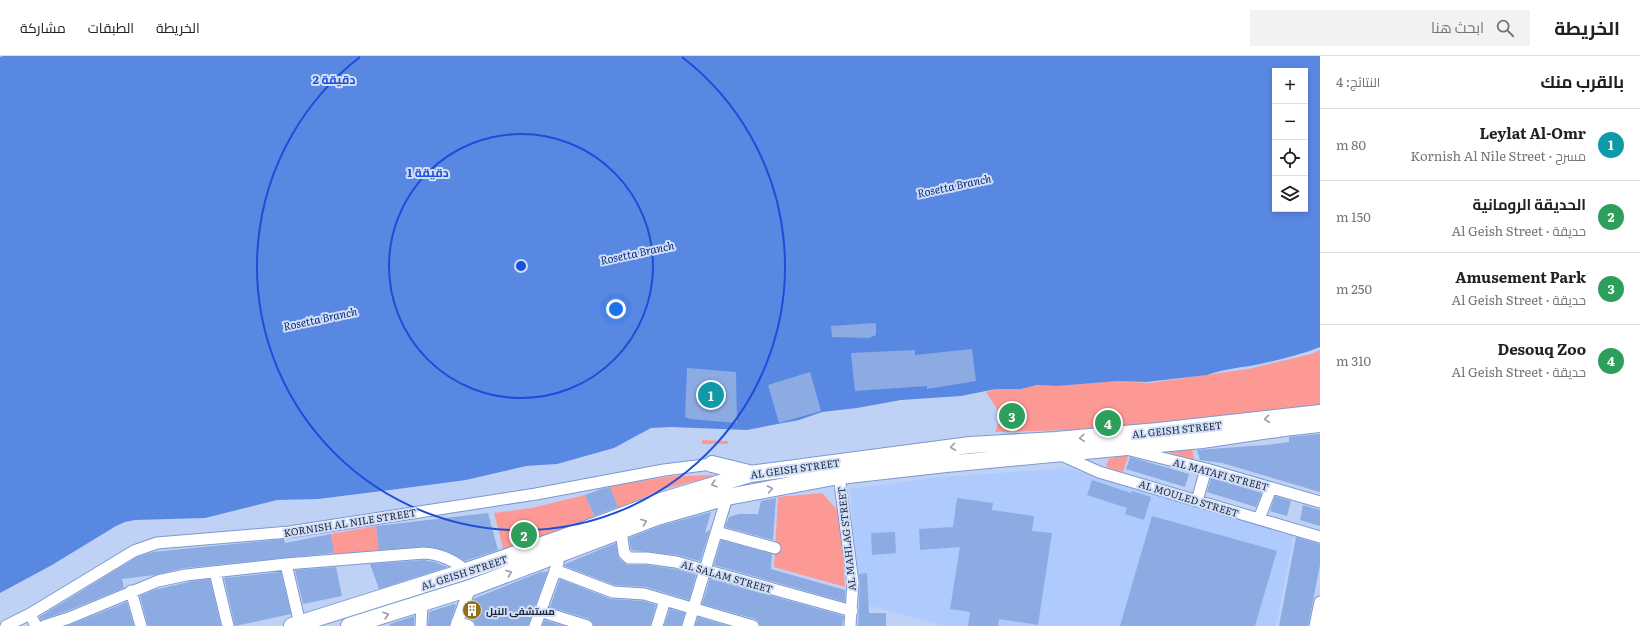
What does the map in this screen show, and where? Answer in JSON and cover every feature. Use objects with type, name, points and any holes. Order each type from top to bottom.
[{"type":"main road","name":"AL GEISH STREET","points":[[296,625],[466,571],[562,538],[661,501],[750,474],[970,445],[1056,440],[1134,433],[1320,413]]},
{"type":"main road","name":"AL GEISH STREET","points":[[356,625],[470,588],[657,517],[727,497],[839,476],[946,464],[1202,440],[1320,424]]},
{"type":"main road","points":[[712,464],[750,474]]},
{"type":"street","name":"AL MATAFI STREET","points":[[1123,448],[1206,469],[1320,502]]},
{"type":"street","name":"AL MOULED STREET","points":[[1059,454],[1099,472],[1320,537]]},
{"type":"street","name":"KORNISH AL NILE STREET","points":[[6,626],[30,614],[134,551],[157,543],[289,532],[536,494],[664,470],[712,464]]},
{"type":"street","points":[[1197,501],[1206,469]]},
{"type":"street","name":"AL MAHLAG STREET","points":[[839,476],[853,583],[850,626]]},
{"type":"street","points":[[1259,519],[1271,488]]},
{"type":"street","points":[[688,626],[727,497]]},
{"type":"street","name":"AL SALAM STREET","points":[[621,530],[624,553],[627,557],[662,559],[852,611]]},
{"type":"street","points":[[717,532],[775,548]]},
{"type":"street","points":[[44,626],[70,618],[131,591],[158,581],[186,575],[286,564],[424,552],[433,553],[451,560],[466,571]]},
{"type":"street","points":[[535,626],[562,553]]},
{"type":"street","points":[[286,564],[296,625]]},
{"type":"street","points":[[556,570],[613,592],[637,593],[753,626]]},
{"type":"street","points":[[215,572],[228,626]]},
{"type":"street","points":[[469,626],[456,624],[470,588]]},
{"type":"street","points":[[131,591],[141,626]]},
{"type":"street","points":[[657,626],[665,600]]},
{"type":"street","points":[[421,626],[422,604]]},
{"type":"street","points":[[1316,626],[1320,605]]},
{"type":"street","points":[[540,611],[574,624],[588,626]]},
{"type":"street","points":[[30,614],[36,626]]},
{"type":"shaded area","points":[[1320,350],[1320,406],[1140,428],[995,432],[998,425],[999,415],[996,407],[986,392],[996,389],[1021,389],[1037,385],[1057,386],[1118,381],[1149,383],[1248,369],[1311,354]]},
{"type":"shaded area","points":[[702,440],[728,441],[728,444],[702,444]]},
{"type":"shaded area","points":[[1192,448],[1194,460],[1168,452]]},
{"type":"shaded area","points":[[1129,454],[1123,472],[1108,468],[1106,465],[1109,459]]},
{"type":"shaded area","points":[[1067,468],[1294,534],[1276,626],[945,626],[859,603],[850,489],[931,478]]},
{"type":"shaded area","points":[[727,475],[664,489],[618,508],[609,486],[673,476]]},
{"type":"shaded area","points":[[822,493],[840,513],[845,587],[774,567],[778,497]]},
{"type":"shaded area","points":[[585,495],[594,517],[504,552],[494,513],[532,508]]},
{"type":"shaded area","points":[[376,526],[380,554],[335,560],[331,534]]},
{"type":"water","name":"Rosetta Branch","points":[[1320,56],[1320,347],[1285,358],[1250,366],[1223,370],[1207,375],[1146,382],[1118,381],[1057,386],[1037,385],[1021,389],[996,389],[961,396],[901,400],[857,408],[822,412],[799,420],[747,430],[671,427],[651,428],[614,448],[557,464],[526,466],[466,480],[390,490],[318,499],[277,500],[205,518],[135,520],[116,526],[52,565],[0,593],[0,57]]},
{"type":"building","points":[[876,323],[876,335],[869,338],[832,337],[831,326]]},
{"type":"building","points":[[972,349],[976,381],[927,389],[927,386],[855,391],[851,353],[915,350],[915,355]]},
{"type":"building","points":[[687,368],[736,372],[737,423],[690,419],[685,417]]},
{"type":"building","points":[[810,372],[821,411],[779,423],[768,385]]},
{"type":"building","points":[[1320,434],[1320,492],[1222,463],[1200,460],[1197,450],[1289,442],[1289,437]]},
{"type":"building","points":[[1130,457],[1189,474],[1185,487],[1126,469]]},
{"type":"building","points":[[1211,478],[1262,493],[1256,507],[1207,492]]},
{"type":"building","points":[[1092,480],[1131,493],[1132,491],[1151,497],[1144,520],[1125,514],[1127,508],[1087,495]]},
{"type":"building","points":[[610,487],[618,507],[594,516],[585,495]]},
{"type":"building","points":[[1275,496],[1291,501],[1287,516],[1270,511]]},
{"type":"building","points":[[776,498],[773,540],[725,527],[729,517],[739,514],[758,514],[761,501]]},
{"type":"building","points":[[957,498],[993,503],[992,510],[1034,516],[1032,531],[1052,533],[1038,625],[999,619],[998,626],[968,626],[970,612],[950,609],[960,547],[920,550],[919,529],[953,527]]},
{"type":"building","points":[[1303,505],[1320,510],[1320,526],[1300,520]]},
{"type":"building","points":[[711,512],[705,533],[710,530],[700,561],[677,555],[631,550],[629,538],[660,526]]},
{"type":"building","points":[[488,513],[498,550],[465,561],[449,552],[431,547],[379,550],[376,526]]},
{"type":"building","points":[[1152,516],[1277,551],[1255,626],[1120,626]]},
{"type":"building","points":[[895,532],[896,553],[872,555],[871,533]]},
{"type":"building","points":[[331,534],[334,553],[185,568],[155,575],[122,579],[124,588],[41,620],[39,617],[137,557],[153,552],[284,539],[285,543]]},
{"type":"building","points":[[1296,537],[1320,544],[1320,565],[1308,626],[1279,626]]},
{"type":"building","points":[[721,540],[772,554],[771,569],[845,590],[845,602],[714,565]]},
{"type":"building","points":[[616,543],[619,558],[627,565],[647,565],[675,569],[696,575],[689,600],[646,587],[614,585],[564,566],[565,564]]},
{"type":"building","points":[[424,560],[448,567],[379,589],[370,564]]},
{"type":"building","points":[[336,567],[342,596],[303,604],[295,570]]},
{"type":"building","points":[[543,571],[542,573],[548,571],[528,626],[476,626],[474,621],[466,618],[473,599]]},
{"type":"building","points":[[281,572],[291,614],[235,626],[224,578]]},
{"type":"building","points":[[867,573],[869,613],[886,613],[886,626],[858,626],[859,574]]},
{"type":"building","points":[[210,579],[221,626],[148,626],[140,596],[154,590],[193,581]]},
{"type":"building","points":[[560,579],[611,599],[643,601],[656,605],[650,626],[594,626],[589,619],[550,607]]},
{"type":"building","points":[[710,579],[844,616],[842,626],[760,626],[758,621],[755,619],[702,604]]},
{"type":"building","points":[[127,602],[134,626],[67,626]]},
{"type":"building","points":[[454,604],[456,605],[449,626],[428,626],[429,612]]},
{"type":"building","points":[[670,609],[685,613],[681,626],[664,626]]},
{"type":"building","points":[[414,616],[414,626],[390,626],[390,624]]},
{"type":"building","points":[[698,617],[728,626],[695,626]]},
{"type":"building","points":[[545,620],[564,626],[542,626]]},
{"type":"place","name":"Leylat Al-Omr","points":[[711,395]]},
{"type":"place","name":"Amusement Park","points":[[1012,416]]},
{"type":"place","name":"Desouq Zoo","points":[[1108,423]]},
{"type":"place","name":"الحديقة الرومانية","points":[[524,535]]},
{"type":"place","name":"مستشفى النيل","points":[[472,610]]}]
